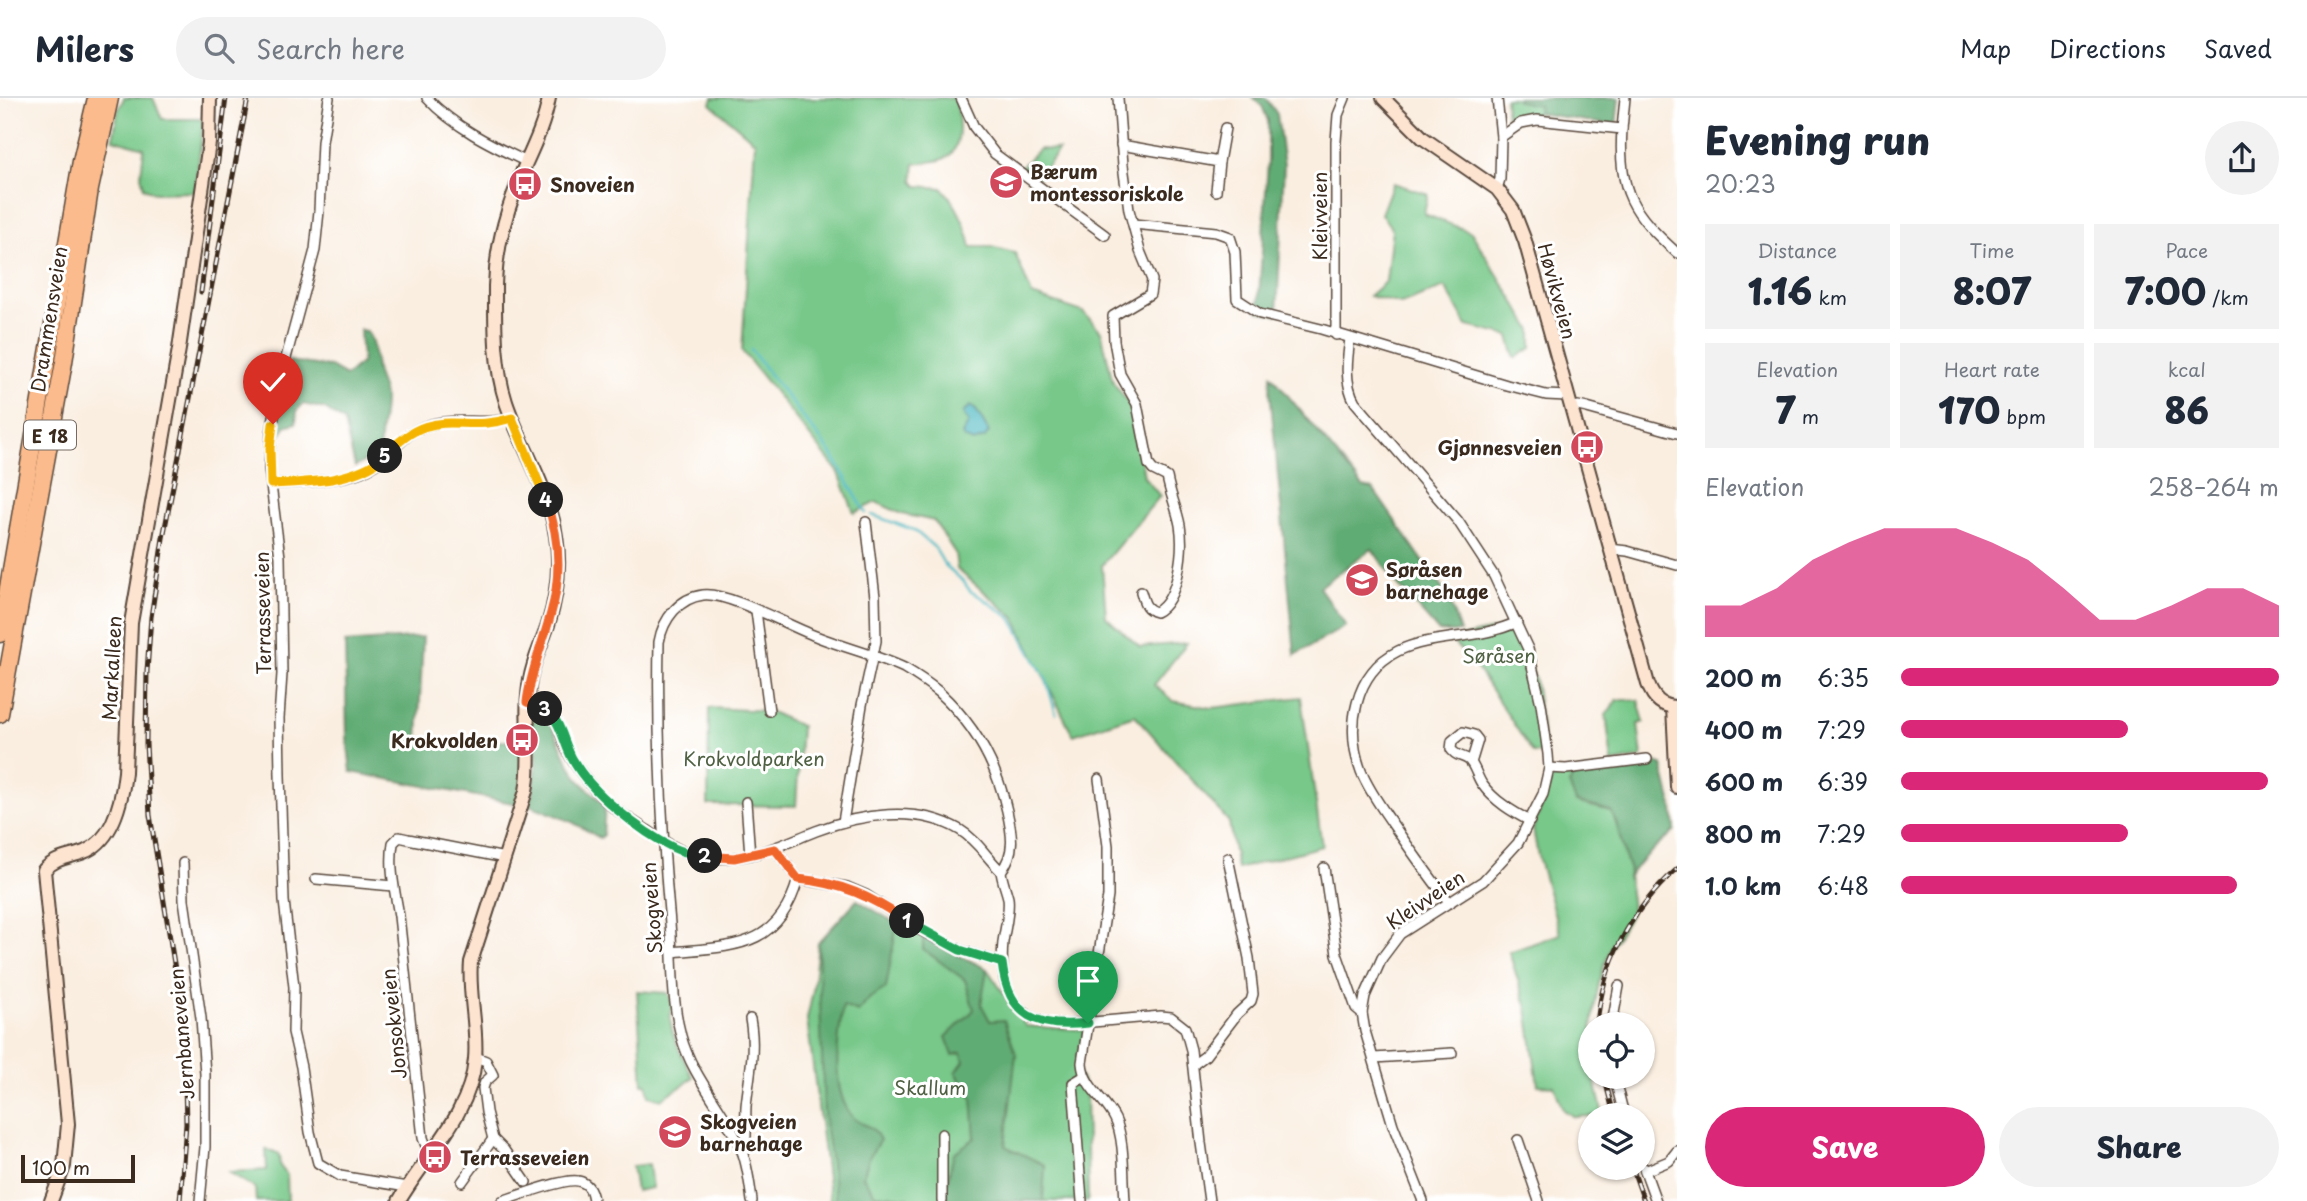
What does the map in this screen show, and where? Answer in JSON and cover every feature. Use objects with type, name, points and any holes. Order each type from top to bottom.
[{"type":"highway","name":"Drammensveien","points":[[0,634],[81,161],[96,98]]},
{"type":"highway","name":"Drammensveien","points":[[0,714],[64,362],[90,189],[110,98]]},
{"type":"main road","name":"Markalleen","points":[[51,1201],[64,1166],[68,1124],[44,870],[53,860],[87,850],[101,841],[111,824],[122,792],[131,623],[181,337],[209,143],[210,98]]},
{"type":"main road","points":[[399,1201],[446,1133],[467,1094],[476,1057],[471,962],[523,805],[530,756],[527,702],[531,673],[554,600],[558,576],[554,524],[504,394],[495,315],[496,265],[503,226],[542,127],[549,98]]},
{"type":"main road","name":"Høvikveien","points":[[1383,98],[1423,138],[1497,189],[1513,210],[1523,234],[1651,693],[1662,704],[1675,707]]},
{"type":"main road","points":[[1675,707],[1677,787]]},
{"type":"street","name":"Terrasseveien","points":[[329,98],[322,142],[320,211],[315,250],[290,338],[270,448],[271,484],[281,575],[279,775],[284,901],[294,987],[293,1032],[314,1154],[318,1163],[345,1178],[407,1188]]},
{"type":"street","points":[[427,98],[443,114],[462,127],[527,162]]},
{"type":"street","points":[[961,98],[974,127],[995,154],[1105,236]]},
{"type":"street","points":[[1118,98],[1121,145],[1133,224],[1152,280],[1150,294],[1113,316],[1114,341],[1120,374],[1137,404],[1149,465],[1167,477],[1181,538],[1179,570],[1166,606],[1156,612],[1151,611],[1144,604],[1141,592]]},
{"type":"street","name":"Kleivveien","points":[[1336,335],[1336,141],[1338,116],[1345,98]]},
{"type":"street","points":[[1497,98],[1501,136],[1500,179],[1497,189]]},
{"type":"street","points":[[1625,98],[1622,174],[1631,202],[1646,223],[1677,253]]},
{"type":"street","points":[[1501,136],[1521,123],[1537,120],[1622,129]]},
{"type":"street","points":[[1216,191],[1225,128]]},
{"type":"street","points":[[1121,145],[1219,162]]},
{"type":"street","points":[[1133,224],[1216,232],[1230,237],[1235,252],[1237,299],[1260,314],[1533,391],[1571,407],[1677,433]]},
{"type":"street","name":"Kleivveien","points":[[1350,340],[1348,384],[1355,402],[1458,521],[1494,576],[1517,622],[1536,680],[1549,768],[1543,794],[1518,843],[1483,881],[1412,926],[1388,946],[1365,996],[1362,1013]]},
{"type":"street","points":[[271,484],[312,481],[357,473],[376,463],[412,433],[432,424],[498,422],[512,418]]},
{"type":"street","points":[[842,822],[876,640],[866,522]]},
{"type":"street","points":[[1610,550],[1627,551],[1677,565]]},
{"type":"street","name":"Skogveien","points":[[751,1201],[744,1155],[730,1126],[699,1079],[687,1053],[677,1017],[661,821],[659,659],[662,629],[666,620],[682,603],[703,595],[725,597],[814,636],[905,669],[937,691],[959,712],[981,742],[993,765],[1009,822],[1011,857],[1001,871],[1008,898],[1002,963],[1010,996],[1027,1016],[1045,1024],[1059,1026],[1148,1016],[1171,1017],[1185,1028],[1193,1065],[1209,1201]]},
{"type":"street","points":[[756,611],[769,711]]},
{"type":"street","points":[[1450,903],[1382,807],[1361,771],[1355,744],[1355,710],[1368,677],[1387,658],[1400,650],[1490,632],[1517,622]]},
{"type":"street","points":[[527,702],[552,713],[574,762],[598,793],[664,842],[684,852],[714,858],[750,855],[775,849],[842,822],[886,814],[940,821],[971,838],[1001,871]]},
{"type":"street","points":[[1549,768],[1574,768],[1647,759]]},
{"type":"street","points":[[1471,762],[1484,787],[1492,795],[1530,821]]},
{"type":"street","points":[[1099,779],[1106,828],[1108,896],[1082,1063],[1083,1077],[1115,1118],[1120,1139],[1125,1201]]},
{"type":"street","points":[[747,802],[750,855]]},
{"type":"street","name":"Jonsokveien","points":[[430,1156],[423,1138],[399,916],[393,887],[393,843],[399,837],[505,858]]},
{"type":"street","points":[[775,849],[798,879],[847,887],[886,906],[939,939],[967,952],[1002,963]]},
{"type":"street","points":[[1193,1065],[1205,1056],[1237,1014],[1251,1001],[1253,994],[1249,958],[1228,858]]},
{"type":"street","name":"Jernbaneveien","points":[[183,863],[184,900],[201,1018],[205,1074],[205,1147],[200,1201]]},
{"type":"street","points":[[1324,868],[1337,954],[1356,1008],[1362,1013],[1393,1125],[1423,1201]]},
{"type":"street","points":[[316,879],[393,887]]},
{"type":"street","points":[[672,952],[737,946],[763,935],[786,910],[798,879]]},
{"type":"street","points":[[1614,1012],[1619,986]]},
{"type":"street","name":"Skogveien","points":[[744,1155],[747,1141],[746,1109],[754,1053],[750,1019]]},
{"type":"street","points":[[1374,1058],[1452,1053]]},
{"type":"street","points":[[476,1057],[486,1060],[493,1075],[483,1088],[485,1112],[492,1139],[504,1150],[526,1182]]},
{"type":"street","points":[[1082,1201],[1073,1083],[1083,1077]]},
{"type":"street","points":[[942,1134],[942,1201]]},
{"type":"street","points":[[462,1182],[492,1139]]},
{"type":"street","points":[[1518,1140],[1539,1201]]},
{"type":"street","points":[[1655,1165],[1669,1160],[1677,1151]]},
{"type":"street","points":[[502,1201],[571,1180],[586,1184],[591,1189],[593,1201]]},
{"type":"street","points":[[1648,1180],[1656,1201]]},
{"type":"green space","points":[[124,98],[153,98],[162,119],[200,119],[203,123],[195,192],[155,193],[144,188],[141,175],[144,148],[113,139],[118,111]]},
{"type":"green space","points":[[713,98],[956,98],[959,132],[955,149],[943,159],[915,164],[913,181],[917,186],[942,188],[960,215],[971,247],[991,247],[1015,253],[1032,295],[1083,312],[1101,331],[1113,382],[1133,410],[1144,477],[1160,496],[1102,565],[1106,617],[1140,647],[1187,643],[1154,685],[1173,701],[1212,708],[1301,697],[1322,846],[1237,869],[1229,822],[1135,715],[1073,735],[1014,617],[957,569],[955,553],[934,521],[902,514],[876,502],[854,513],[839,473],[742,351],[755,142],[711,104]]},
{"type":"green space","points":[[1253,98],[1266,98],[1277,114],[1284,165],[1277,315],[1258,311],[1268,161],[1268,121],[1262,106]]},
{"type":"green space","points":[[1505,98],[1517,98],[1517,101],[1539,105],[1538,113],[1511,122],[1507,120]]},
{"type":"green space","points":[[1517,98],[1619,98],[1616,126],[1538,113],[1539,105],[1517,101]]},
{"type":"green space","points":[[1039,149],[1059,150],[1038,178],[1021,167]]},
{"type":"green space","points":[[1393,183],[1428,194],[1424,214],[1471,232],[1532,330],[1532,348],[1515,358],[1509,336],[1467,326],[1445,287],[1401,304],[1369,296],[1386,281],[1392,229],[1381,214]]},
{"type":"green space","points":[[360,330],[367,331],[372,340],[384,403],[380,452],[355,467],[344,422],[325,409],[303,404],[297,410],[296,423],[285,426],[282,434],[277,436],[289,361],[330,367],[346,376],[362,362]]},
{"type":"green space","points":[[1271,375],[1363,487],[1373,489],[1448,597],[1460,632],[1439,632],[1395,582],[1372,549],[1319,587],[1346,626],[1295,655],[1270,391]]},
{"type":"green space","name":"Søråsen","points":[[1517,625],[1535,680],[1545,754],[1533,753],[1474,664],[1450,639]]},
{"type":"green space","points":[[423,637],[418,741],[516,741],[524,768],[523,805],[351,772],[347,737],[345,643]]},
{"type":"green space","points":[[1617,700],[1638,700],[1644,722],[1638,724],[1642,757],[1612,763],[1606,715]]},
{"type":"green space","points":[[527,702],[539,714],[549,718],[568,762],[580,781],[605,805],[603,836],[600,838],[572,822],[530,805],[536,754],[534,730]]},
{"type":"green space","name":"Krokvoldparken","points":[[709,708],[769,711],[801,726],[796,806],[708,805]]},
{"type":"green space","points":[[1655,763],[1662,765],[1673,809],[1675,830],[1641,861],[1627,879],[1630,870],[1611,811],[1576,802],[1569,784],[1575,772]]},
{"type":"green space","points":[[1575,772],[1571,779],[1576,802],[1611,811],[1630,870],[1628,881],[1632,908],[1608,955],[1594,1012],[1578,1012],[1578,1089],[1597,1089],[1600,1103],[1578,1103],[1578,1117],[1575,1117],[1563,1110],[1554,1086],[1538,1085],[1527,1008],[1509,952],[1560,934],[1533,829],[1552,778],[1559,774]]},
{"type":"green space","name":"Skallum","points":[[857,900],[897,924],[987,969],[1026,1026],[1085,1030],[1077,1056],[1077,1070],[1086,1089],[1088,1201],[830,1201],[807,1019],[818,943]]},
{"type":"green space","points":[[857,900],[897,924],[886,988],[870,998],[858,1012],[843,1006],[839,1033],[838,1078],[845,1105],[852,1116],[870,1127],[880,1140],[870,1156],[863,1177],[875,1194],[909,1198],[909,1201],[836,1201],[824,1114],[818,943]]},
{"type":"green space","points":[[923,938],[987,969],[981,1004],[990,1021],[1004,1020],[1016,1054],[1005,1146],[1045,1165],[1043,1201],[947,1201],[946,1187],[954,1153],[975,1138],[972,1097],[956,1072],[964,1061],[961,1053],[953,1055],[946,1037],[974,1010],[965,980],[923,949]]},
{"type":"green space","points":[[637,991],[668,993],[673,1032],[693,1077],[661,1099],[649,1096],[647,1084],[643,1084]]},
{"type":"green space","points":[[266,1149],[279,1155],[280,1166],[287,1175],[288,1201],[256,1201],[255,1188],[229,1172],[267,1170]]},
{"type":"green space","points":[[649,1164],[652,1188],[636,1191],[632,1166]]},
{"type":"water","points":[[970,406],[976,410],[989,432],[985,438],[973,442],[962,434],[969,423],[963,413]]},
{"type":"waterway","points":[[751,350],[831,453],[866,513]]},
{"type":"waterway","points":[[872,515],[914,530],[935,548],[944,564],[970,591],[1011,618],[1046,679],[1056,714]]},
{"type":"railway","points":[[201,292],[226,98]]},
{"type":"railway","points":[[180,1201],[186,1124],[184,1044],[177,982],[150,815],[146,744],[147,671],[151,617],[163,538],[248,98]]},
{"type":"railway","points":[[1599,1012],[1606,979],[1622,939],[1646,902],[1677,869]]},
{"type":"railway","points":[[1607,1089],[1611,1103]]},
{"type":"railway","points":[[1637,1180],[1644,1201]]},
{"type":"place","name":"Bærum montessoriskole","points":[[1006,182]]},
{"type":"place","name":"Snoveien","points":[[525,184]]},
{"type":"place","name":"Gjønnesveien","points":[[1587,447]]},
{"type":"place","name":"Søråsen barnehage","points":[[1362,580]]},
{"type":"place","name":"Krokvolden","points":[[522,740]]},
{"type":"place","name":"Skogveien barnehage","points":[[675,1132]]},
{"type":"place","name":"Terrasseveien","points":[[435,1157]]},
{"type":"route","points":[[273,424],[269,469],[271,484],[312,481],[357,473],[376,463],[412,433],[432,424],[498,422],[512,418],[547,501],[558,550],[554,600],[530,680],[527,702],[552,713],[574,762],[598,793],[636,823],[684,852],[714,858],[734,858],[775,849],[798,879],[847,887],[886,906],[920,930],[960,950],[1002,963],[1010,996],[1027,1016],[1045,1024],[1059,1026],[1088,1023]]}]
